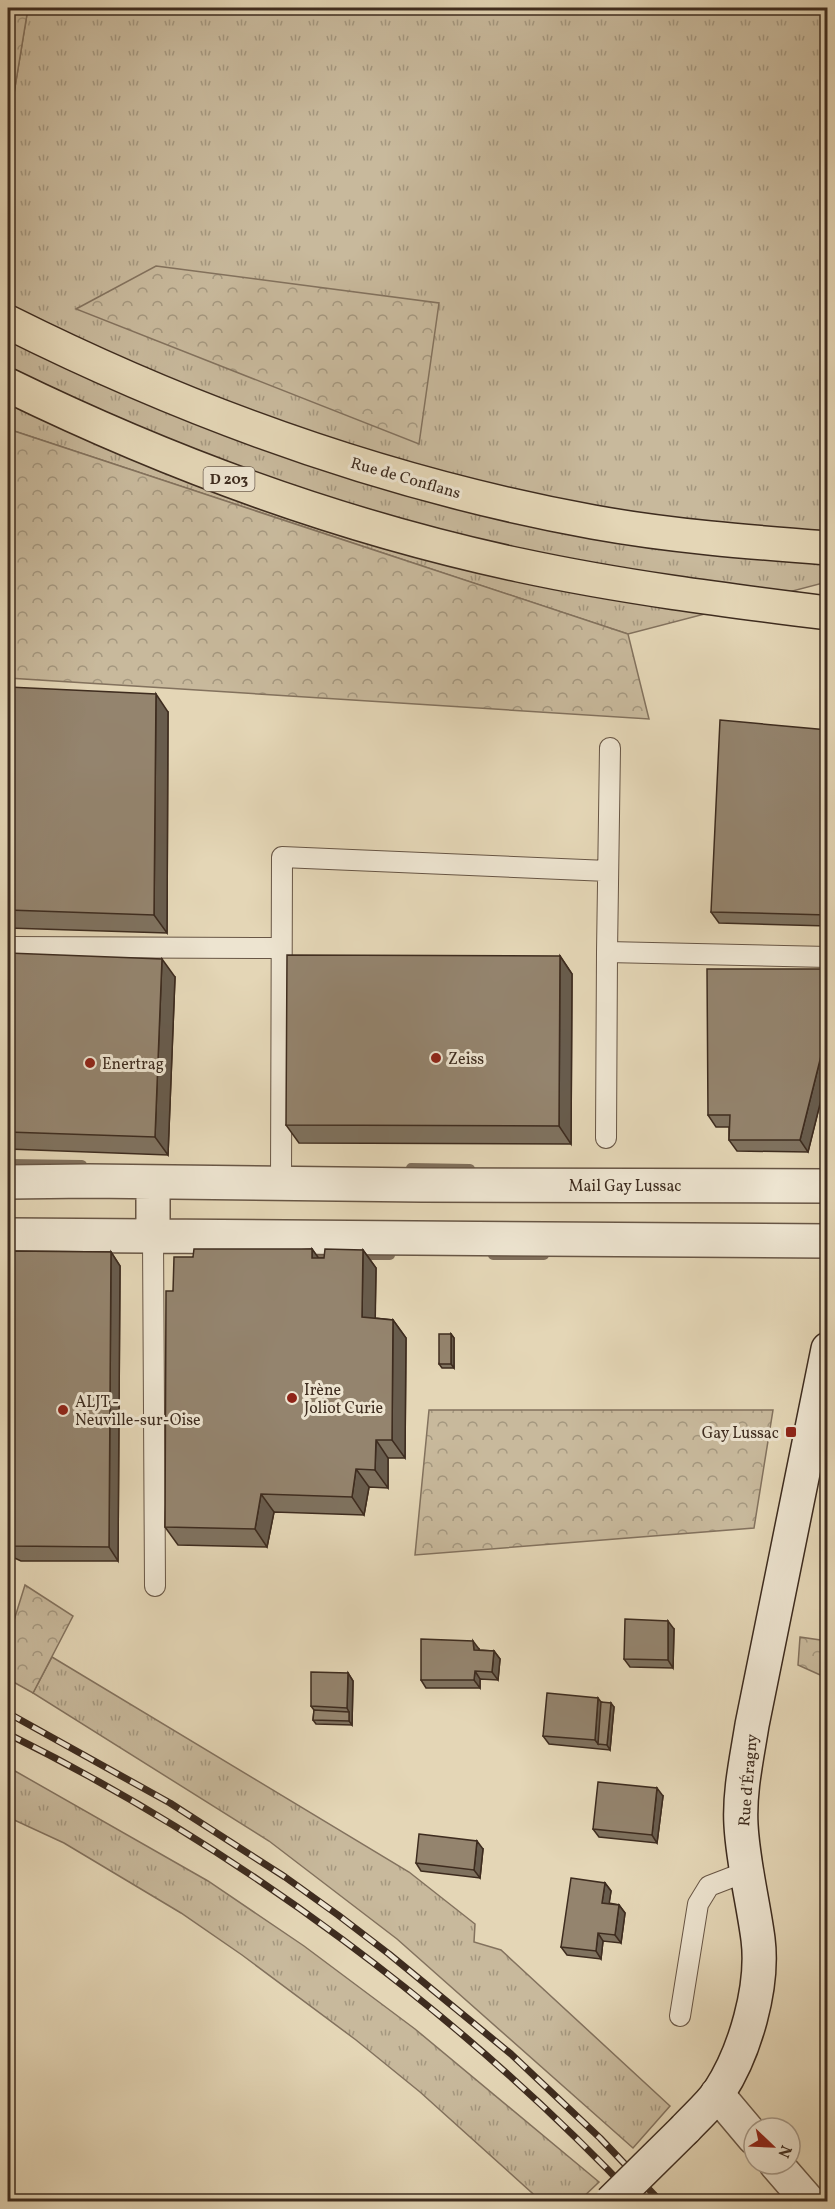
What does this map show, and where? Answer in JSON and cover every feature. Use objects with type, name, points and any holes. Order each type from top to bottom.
[{"type":"main road","name":"Rue de Conflans","points":[[8,322],[87,360],[223,416],[345,459],[459,493],[531,510],[635,529],[828,548]]},
{"type":"main road","name":"D 203","points":[[8,384],[108,431],[195,468],[394,534],[519,565],[606,582],[828,613]]},
{"type":"street","name":"Mail Gay Lussac","points":[[8,1182],[828,1186]]},
{"type":"street","points":[[153,1182],[153,1237]]},
{"type":"street","points":[[422,1185],[424,1238]]},
{"type":"street","points":[[8,1235],[828,1241]]},
{"type":"street","name":"Rue d'Éragny","points":[[612,2202],[717,2094],[729,2075],[750,2018],[756,1990],[759,1942],[741,1825],[743,1786],[752,1725],[828,1349]]},
{"type":"street","points":[[717,2094],[742,2124]]},
{"type":"street","points":[[786,2176],[809,2202]]},
{"type":"lane","points":[[606,1138],[610,748]]},
{"type":"lane","points":[[281,1183],[282,857],[608,871]]},
{"type":"lane","points":[[8,947],[281,948]]},
{"type":"lane","points":[[607,952],[828,957]]},
{"type":"lane","points":[[153,1237],[155,1586]]},
{"type":"lane","points":[[680,2016],[698,1904],[708,1886],[748,1871]]},
{"type":"green space","points":[[8,8],[28,8],[8,130]]},
{"type":"green space","points":[[28,8],[827,8],[827,582],[628,634],[8,429],[8,130]]},
{"type":"green space","points":[[156,266],[439,303],[419,444],[76,309]]},
{"type":"green space","points":[[8,429],[628,634],[649,719],[8,678]]},
{"type":"green space","points":[[429,1410],[773,1410],[754,1528],[415,1555]]},
{"type":"green space","points":[[25,1585],[73,1616],[33,1693],[8,1679],[8,1629],[11,1630]]},
{"type":"green space","points":[[800,1637],[827,1641],[827,1678],[798,1665]]},
{"type":"green space","points":[[52,1657],[409,1872],[475,1924],[474,1942],[501,1950],[670,2106],[633,2148],[397,1939],[269,1841],[33,1693]]},
{"type":"green space","points":[[8,1767],[208,1881],[304,1946],[415,2029],[599,2182],[579,2201],[541,2201],[420,2092],[356,2040],[242,1955],[181,1913],[64,1843],[10,1818],[8,1824]]},
{"type":"building","points":[[8,687],[156,694],[154,915],[8,910]]},
{"type":"building","points":[[720,720],[828,730],[828,915],[711,912]]},
{"type":"building","name":"Enertrag","points":[[8,953],[162,959],[155,1137],[8,1132]]},
{"type":"building","name":"Zeiss","points":[[287,955],[560,956],[559,1126],[286,1125]]},
{"type":"building","points":[[707,969],[828,969],[828,1028],[800,1140],[729,1140],[730,1115],[708,1115]]},
{"type":"building","name":"Irène Joliot Curie","points":[[194,1249],[312,1249],[312,1258],[324,1258],[325,1249],[363,1250],[362,1317],[393,1320],[392,1440],[376,1440],[375,1470],[356,1469],[352,1497],[261,1494],[255,1529],[165,1527],[166,1291],[173,1291],[174,1257],[193,1257]]},
{"type":"building","name":"ALJT - Neuville-sur-Oise","points":[[8,1251],[111,1252],[109,1547],[8,1545]]},
{"type":"building","points":[[439,1334],[451,1334],[451,1364],[439,1364]]},
{"type":"building","points":[[625,1619],[668,1621],[668,1660],[624,1659]]},
{"type":"building","points":[[421,1639],[473,1641],[474,1650],[494,1651],[492,1672],[475,1671],[474,1680],[421,1680]]},
{"type":"building","points":[[311,1672],[348,1673],[347,1708],[311,1706]]},
{"type":"building","points":[[547,1693],[598,1698],[595,1740],[543,1736]]},
{"type":"building","points":[[601,1702],[611,1703],[607,1745],[598,1744]]},
{"type":"building","points":[[314,1710],[349,1712],[349,1721],[313,1720]]},
{"type":"building","points":[[598,1782],[657,1788],[652,1835],[593,1829]]},
{"type":"building","points":[[419,1834],[477,1841],[474,1870],[416,1863]]},
{"type":"building","points":[[571,1878],[605,1883],[602,1903],[619,1905],[615,1935],[598,1933],[596,1951],[561,1947]]},
{"type":"waterway","points":[[8,1164],[82,1165]]},
{"type":"waterway","points":[[411,1168],[470,1169]]},
{"type":"waterway","points":[[302,1254],[337,1255]]},
{"type":"waterway","points":[[367,1255],[390,1255]]},
{"type":"waterway","points":[[493,1255],[544,1255]]},
{"type":"railway","points":[[8,1713],[170,1803],[285,1877],[338,1915],[511,2054],[600,2138],[661,2202]]},
{"type":"railway","points":[[8,1734],[94,1779],[178,1828],[262,1882],[343,1940],[498,2066],[571,2133],[639,2202]]},
{"type":"place","name":"Zeiss","points":[[436,1058]]},
{"type":"place","name":"Enertrag","points":[[90,1063]]},
{"type":"place","name":"Irène Joliot Curie","points":[[292,1398]]},
{"type":"place","name":"ALJT - Neuville-sur-Oise","points":[[63,1410]]},
{"type":"place","name":"Gay Lussac","points":[[791,1432]]}]
